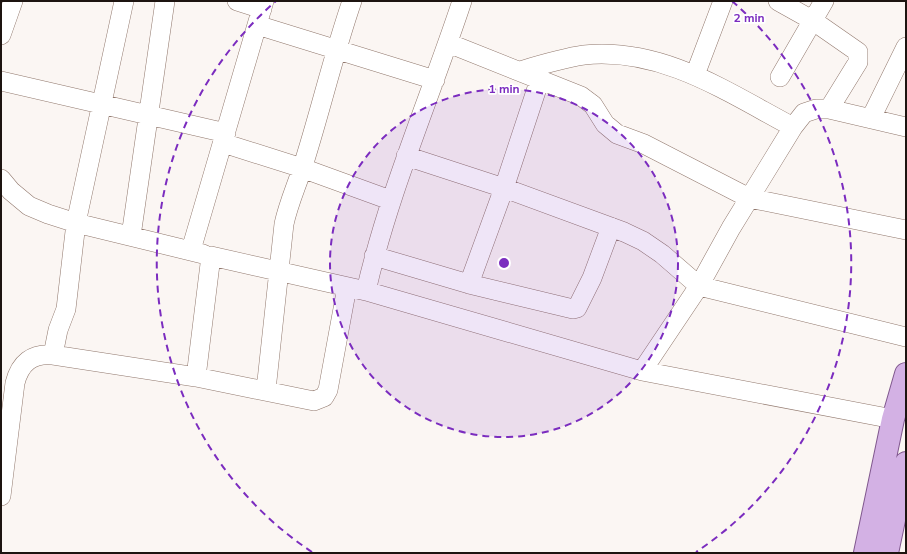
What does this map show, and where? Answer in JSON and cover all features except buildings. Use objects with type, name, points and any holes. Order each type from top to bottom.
[{"type":"main road","points":[[865,553],[893,419],[906,374]]},
{"type":"main road","points":[[887,553],[906,463]]},
{"type":"street","points":[[1,35],[13,1]]},
{"type":"street","points":[[54,355],[58,330],[66,309],[76,223],[100,103],[124,1]]},
{"type":"street","points":[[131,236],[165,1]]},
{"type":"street","points":[[237,1],[335,51],[435,80]]},
{"type":"street","points":[[266,390],[284,224],[288,205],[302,168],[335,51],[352,1]]},
{"type":"street","points":[[366,291],[390,200],[435,80],[462,1]]},
{"type":"street","points":[[696,75],[723,1]]},
{"type":"street","points":[[778,1],[812,20],[855,49],[859,54],[858,62],[829,109]]},
{"type":"street","points":[[780,77],[824,1]]},
{"type":"street","points":[[191,250],[261,12]]},
{"type":"street","points":[[448,43],[574,93],[586,100],[606,124],[617,134],[644,144],[749,198],[906,230]]},
{"type":"street","points":[[871,118],[906,47]]},
{"type":"street","points":[[520,71],[583,56],[600,55],[651,60],[696,75],[793,127]]},
{"type":"street","points":[[469,284],[504,188],[540,79]]},
{"type":"street","points":[[1,81],[148,114],[224,138],[390,200]]},
{"type":"street","points":[[642,371],[699,286],[749,198],[793,127],[804,113],[816,109],[829,109],[906,126]]},
{"type":"street","points":[[406,156],[504,188],[612,228],[643,242],[662,254],[699,286],[906,337]]},
{"type":"street","points":[[1,179],[11,191],[29,206],[76,223],[211,256],[279,270],[366,291],[642,371],[893,419]]},
{"type":"street","points":[[374,256],[469,284],[568,309],[577,308],[592,278],[612,228]]},
{"type":"street","points":[[196,378],[211,256]]},
{"type":"street","points":[[1,496],[18,373],[23,364],[32,357],[42,354],[54,355],[266,390],[310,401],[324,397],[329,386],[347,287]]}]
